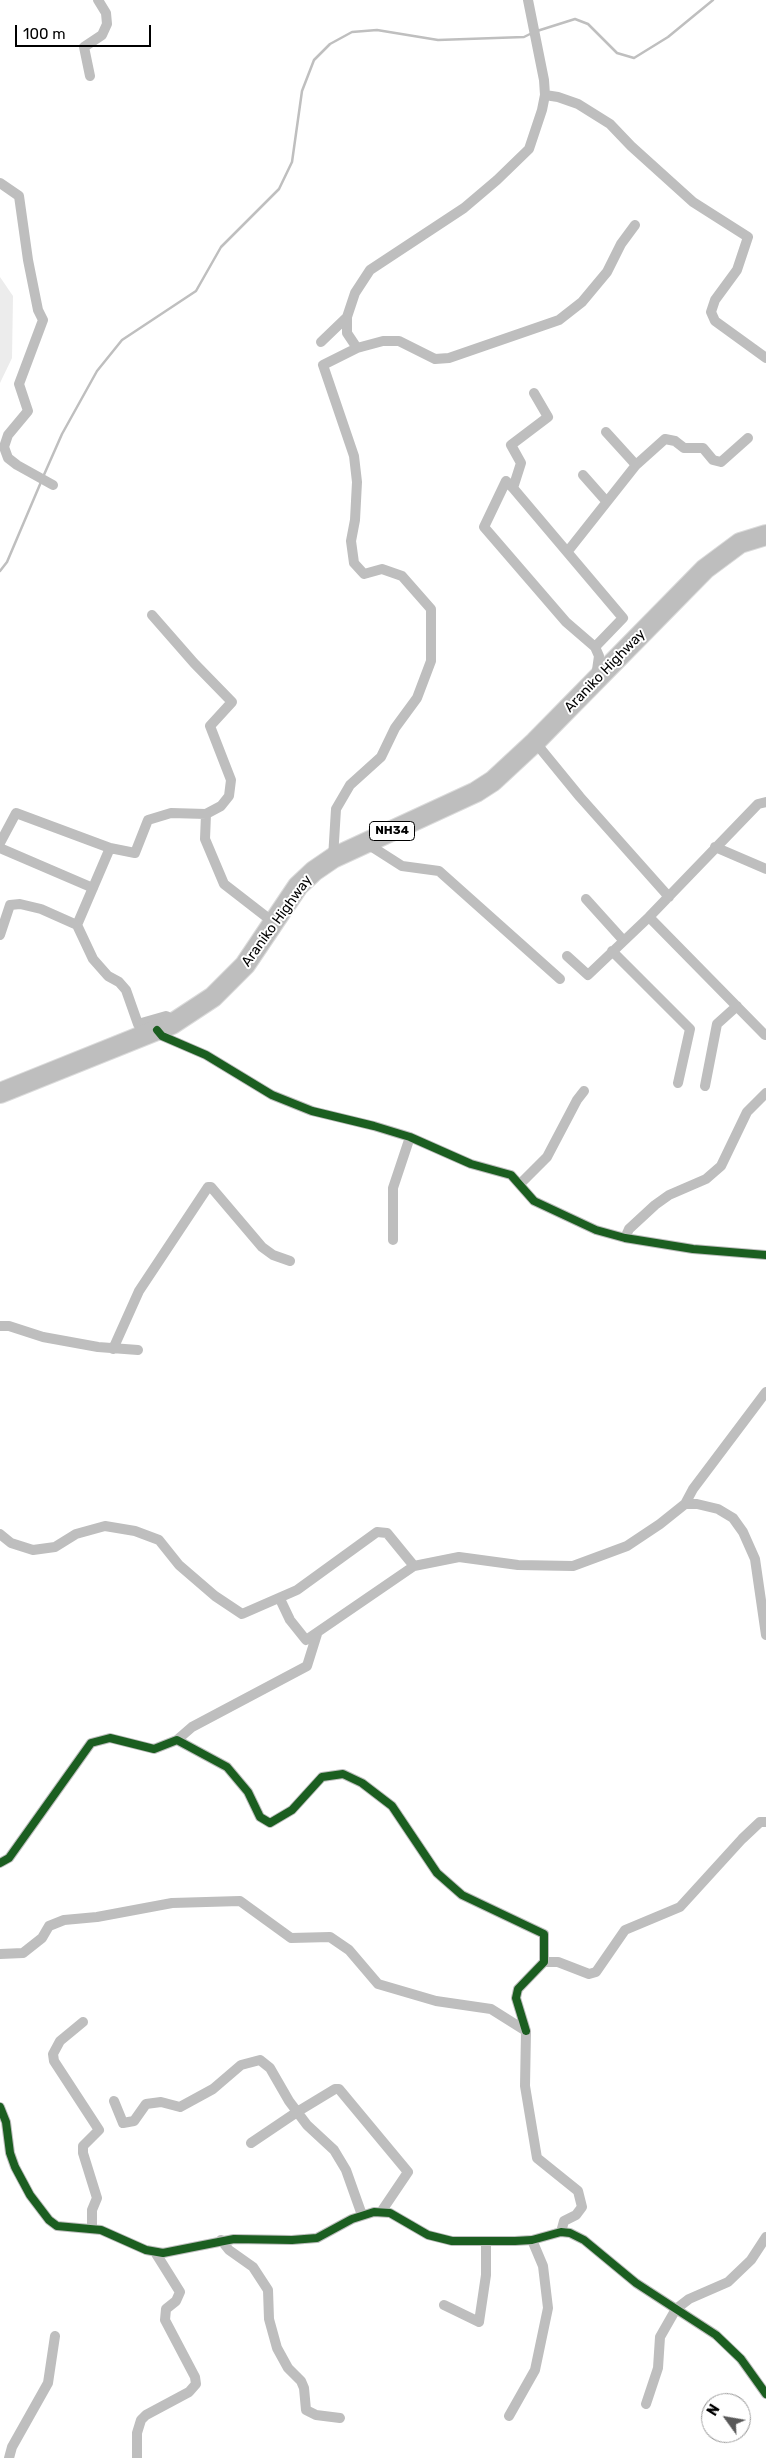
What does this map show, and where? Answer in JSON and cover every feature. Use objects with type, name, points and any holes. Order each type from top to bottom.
[{"type":"highway","name":"Araniko Highway","points":[[0,1093],[165,1027],[213,997],[235,976],[260,945],[273,922],[298,886],[314,870],[333,858],[476,792],[493,781],[535,742],[724,553],[740,543],[766,535]]},
{"type":"street","points":[[90,76],[84,47],[102,35],[107,24],[106,13],[98,0]]},
{"type":"street","points":[[357,348],[347,334],[347,317],[355,293],[370,270],[464,208],[529,149],[545,95],[537,39],[532,25],[528,0]]},
{"type":"street","points":[[545,95],[558,97],[590,111],[610,124],[631,146],[694,202],[748,237],[737,270],[715,300],[711,312],[715,321],[766,358]]},
{"type":"street","points":[[0,183],[19,196],[28,260],[38,310],[43,320],[19,384],[28,412],[8,435],[4,447],[8,458],[17,465],[53,485]]},
{"type":"street","points":[[333,858],[336,810],[350,785],[380,757],[395,728],[417,698],[431,661],[431,609],[402,576],[382,569],[364,574],[354,563],[351,541],[355,520],[357,482],[354,456],[323,365],[357,348],[383,342],[399,341],[435,359],[450,358],[559,320],[582,302],[607,272],[621,244],[635,225]]},
{"type":"street","points":[[321,342],[347,317]]},
{"type":"street","points":[[513,488],[522,463],[511,445],[548,418],[534,394]]},
{"type":"street","points":[[606,432],[636,465]]},
{"type":"street","points":[[568,551],[636,465],[665,439],[676,441],[684,448],[703,448],[713,460],[721,462],[748,438]]},
{"type":"street","points":[[583,475],[606,501]]},
{"type":"street","points":[[594,647],[623,618],[568,551],[506,481],[484,527],[566,622],[594,647],[598,656],[596,681]]},
{"type":"street","points":[[0,843],[16,812],[110,848],[135,853],[148,820],[171,813],[206,814],[222,806],[229,796],[231,780],[210,726],[232,702],[194,663],[152,615]]},
{"type":"street","points":[[535,742],[580,797],[669,896]]},
{"type":"street","points":[[567,956],[588,975],[612,950],[649,917],[758,804],[766,802]]},
{"type":"street","points":[[206,814],[206,839],[224,884],[273,922]]},
{"type":"street","points":[[366,843],[402,866],[439,871],[560,979]]},
{"type":"street","points":[[715,847],[766,869]]},
{"type":"street","points":[[0,848],[93,888]]},
{"type":"street","points":[[77,925],[110,848]]},
{"type":"street","points":[[586,900],[623,940]]},
{"type":"street","points":[[0,935],[10,905],[20,904],[41,909],[77,925],[93,959],[108,976],[119,982],[126,990],[138,1024],[166,1016],[170,1018],[162,1036],[206,1055],[272,1095],[321,1113],[410,1137],[471,1164],[511,1175],[534,1202],[596,1230],[625,1238],[693,1249],[766,1255]]},
{"type":"street","points":[[649,917],[765,1035]]},
{"type":"street","points":[[612,950],[690,1029],[678,1083]]},
{"type":"street","points":[[705,1086],[717,1024],[737,1006]]},
{"type":"street","points":[[520,1184],[547,1156],[577,1100],[584,1091]]},
{"type":"street","points":[[625,1238],[629,1229],[655,1205],[669,1195],[706,1179],[721,1166],[747,1112],[766,1093]]},
{"type":"street","points":[[393,1240],[394,1188],[410,1137]]},
{"type":"street","points":[[113,1349],[139,1291],[208,1187],[211,1187],[262,1247],[273,1255],[290,1261]]},
{"type":"street","points":[[0,1326],[9,1326],[55,1340],[113,1349],[138,1350]]},
{"type":"street","points":[[280,1599],[290,1620],[306,1640],[414,1566],[459,1557],[518,1565],[573,1566],[627,1546],[660,1524],[685,1504],[693,1489],[766,1392]]},
{"type":"street","points":[[685,1504],[697,1504],[718,1509],[733,1518],[743,1532],[755,1559],[766,1635]]},
{"type":"street","points":[[0,1534],[11,1543],[33,1550],[54,1547],[76,1534],[105,1526],[135,1531],[159,1540],[179,1566],[242,1614],[280,1599],[333,1566],[377,1532],[386,1534],[414,1566]]},
{"type":"street","points":[[0,1863],[9,1858],[91,1743],[110,1738],[154,1749],[177,1740],[192,1727],[307,1666],[317,1634]]},
{"type":"street","points":[[177,1740],[227,1767],[248,1792],[260,1817],[270,1823],[292,1810],[322,1777],[343,1774],[362,1783],[392,1806],[437,1874],[462,1895],[544,1934],[544,1962],[518,1990],[516,1998],[526,2031],[525,2086],[537,2158],[578,2191],[582,2207],[576,2216],[564,2221],[561,2232]]},
{"type":"street","points":[[544,1962],[558,1962],[589,1974],[596,1972],[626,1930],[680,1907],[760,1822],[766,1822]]},
{"type":"street","points":[[0,1954],[23,1952],[42,1938],[49,1926],[64,1920],[97,1917],[172,1903],[240,1901],[292,1938],[330,1937],[350,1950],[378,1984],[436,2001],[491,2009],[526,2031]]},
{"type":"street","points":[[83,2022],[60,2041],[52,2054],[99,2130],[83,2146],[83,2152],[98,2198],[92,2210],[92,2229]]},
{"type":"street","points":[[114,2101],[123,2123],[134,2121],[146,2104],[161,2102],[180,2107],[213,2089],[241,2065],[260,2060],[270,2068],[297,2112],[334,2150],[346,2170],[362,2215]]},
{"type":"street","points":[[251,2143],[297,2112],[339,2088],[408,2172],[381,2212]]},
{"type":"street","points":[[1,2110],[15,2167],[30,2195],[42,2212],[57,2226],[110,2232],[155,2252],[171,2252],[221,2240],[317,2238],[362,2215],[381,2212],[398,2217],[422,2232],[441,2239],[462,2242],[532,2240],[561,2232],[570,2233],[584,2240],[636,2283],[729,2346],[752,2373],[766,2394]]},
{"type":"street","points":[[646,2404],[658,2368],[660,2337],[676,2310],[689,2299],[728,2282],[751,2260],[766,2238]]},
{"type":"street","points":[[221,2240],[230,2250],[252,2267],[268,2290],[269,2319],[277,2348],[288,2368],[301,2381],[304,2388],[306,2410],[316,2415],[340,2418]]},
{"type":"street","points":[[509,2416],[535,2370],[548,2308],[543,2266],[532,2240]]},
{"type":"street","points":[[444,2305],[479,2322],[486,2275],[486,2241]]},
{"type":"street","points":[[137,2458],[137,2433],[141,2420],[146,2415],[189,2392],[196,2384],[195,2377],[165,2320],[166,2309],[176,2302],[180,2292],[155,2252]]},
{"type":"street","points":[[9,2458],[12,2447],[48,2383],[55,2336]]},
{"type":"shaded area","points":[[0,277],[13,296],[12,358],[0,383]]},
{"type":"waterway","points":[[537,31],[575,19],[588,24],[617,53],[634,58],[668,37],[713,0]]},
{"type":"waterway","points":[[43,477],[62,434],[97,371],[122,340],[196,291],[221,247],[279,189],[292,162],[302,91],[314,60],[330,44],[352,32],[377,30],[438,40],[524,37],[532,33]]},
{"type":"waterway","points":[[0,571],[7,562],[41,482]]},
{"type":"cycle path","points":[[157,1030],[162,1036],[206,1055],[272,1095],[312,1111],[410,1137],[471,1164],[511,1175],[534,1201],[596,1230],[625,1238],[693,1249],[766,1255]]},
{"type":"cycle path","points":[[0,1863],[9,1858],[91,1743],[110,1738],[154,1749],[177,1740],[227,1767],[248,1792],[260,1817],[270,1823],[292,1810],[322,1777],[343,1774],[362,1783],[392,1806],[437,1873],[462,1895],[544,1934],[544,1962],[518,1989],[516,1998],[526,2031]]},
{"type":"cycle path","points":[[0,2107],[6,2122],[10,2153],[15,2167],[30,2195],[49,2220],[57,2226],[101,2230],[146,2250],[163,2253],[234,2239],[292,2240],[317,2238],[352,2219],[374,2212],[390,2213],[428,2235],[452,2241],[532,2240],[561,2232],[570,2233],[584,2240],[636,2283],[716,2335],[741,2359],[766,2394]]}]
